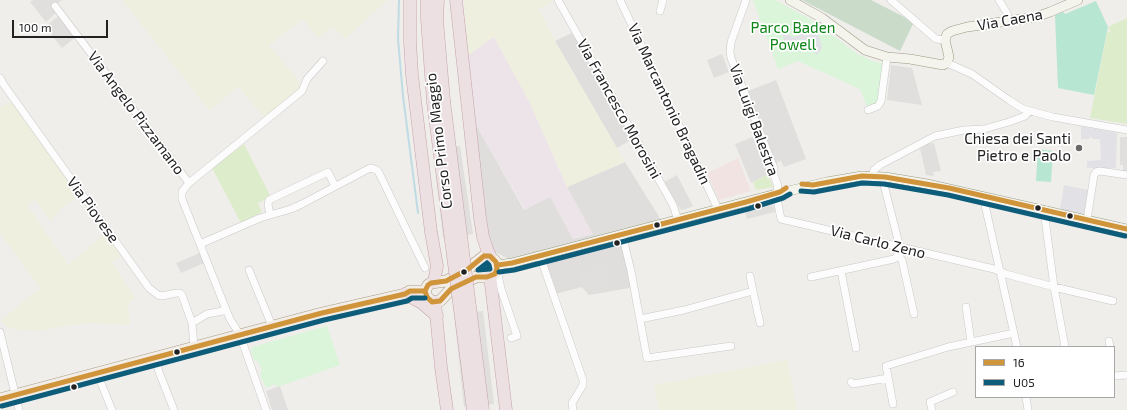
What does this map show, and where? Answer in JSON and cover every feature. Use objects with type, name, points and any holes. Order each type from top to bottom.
[{"type":"highway","points":[[410,0],[412,76],[431,232],[437,266],[434,282]]},
{"type":"highway","name":"Corso Primo Maggio","points":[[428,0],[444,101],[461,279]]},
{"type":"highway","name":"Corso Primo Maggio","points":[[432,20],[438,0]]},
{"type":"highway","points":[[456,0],[480,218],[486,249],[494,267],[506,410]]},
{"type":"highway","points":[[461,279],[473,410]]},
{"type":"highway","points":[[461,279],[483,410]]},
{"type":"highway","points":[[405,294],[422,303],[436,316]]},
{"type":"highway","points":[[435,302],[441,367],[447,410]]},
{"type":"main road","points":[[790,0],[818,16],[865,50],[887,57],[910,59],[943,65],[947,62],[948,54],[945,40]]},
{"type":"main road","name":"Via Caena","points":[[945,40],[948,34],[952,31],[967,27],[1036,17],[1078,0]]},
{"type":"main road","points":[[494,267],[484,256],[467,270],[446,281],[434,282],[428,285],[425,291],[427,297],[432,302],[443,299],[451,289],[494,267],[776,194],[851,177],[885,177],[927,184],[1127,229]]},
{"type":"main road","points":[[0,399],[357,304],[405,294],[410,291],[425,291]]},
{"type":"street","name":"Via Francesco Morosini","points":[[558,0],[673,205],[678,220]]},
{"type":"street","name":"Via Marcantonio Bragadin","points":[[620,0],[718,209]]},
{"type":"street","points":[[660,11],[664,0]]},
{"type":"street","name":"Via Luigi Balestra","points":[[746,0],[731,42],[730,52],[774,168],[774,175],[778,186],[776,194]]},
{"type":"street","points":[[891,0],[938,40],[945,40]]},
{"type":"street","points":[[999,0],[1010,20]]},
{"type":"street","name":"Via Angelo Pizzamano","points":[[55,6],[188,182]]},
{"type":"street","points":[[868,110],[878,106],[881,101],[887,57]]},
{"type":"street","name":"Via Angelo Pizzamano","points":[[225,307],[182,199],[182,192],[188,182],[302,91],[307,79],[323,62]]},
{"type":"street","points":[[947,62],[972,74],[1018,106],[1029,111],[1053,117],[1126,129]]},
{"type":"street","name":"Via Piovese","points":[[0,78],[149,288],[153,292],[162,296],[180,293],[184,299],[192,323],[194,347]]},
{"type":"street","points":[[872,176],[874,170],[880,165],[935,136],[964,130],[984,128],[1009,122],[1025,116],[1029,111]]},
{"type":"street","points":[[200,244],[270,214],[291,209],[370,168],[378,171],[425,268]]},
{"type":"street","points":[[1087,220],[1094,175],[1096,172],[1100,170],[1127,175]]},
{"type":"street","points":[[270,214],[268,204],[269,200],[328,172],[335,186]]},
{"type":"street","points":[[885,177],[884,185],[914,314]]},
{"type":"street","name":"Via Carlo Zeno","points":[[776,194],[781,219],[899,251],[1000,272],[1113,301]]},
{"type":"street","points":[[986,197],[985,205],[1017,346]]},
{"type":"street","points":[[1046,210],[1045,218],[1054,287],[1065,346]]},
{"type":"street","points":[[622,234],[631,271],[647,358],[731,346]]},
{"type":"street","points":[[811,277],[894,259],[899,251]]},
{"type":"street","points":[[540,256],[583,380],[582,385],[572,403],[573,410]]},
{"type":"street","points":[[494,267],[517,336],[511,338]]},
{"type":"street","points":[[249,270],[272,326]]},
{"type":"street","points":[[841,271],[856,348]]},
{"type":"street","points":[[750,276],[760,323]]},
{"type":"street","points":[[640,319],[684,310],[753,291]]},
{"type":"street","points":[[192,323],[207,314],[223,311],[225,307],[230,319],[240,335],[266,410]]},
{"type":"street","points":[[966,307],[971,342]]},
{"type":"street","points":[[0,332],[19,410]]},
{"type":"street","points":[[893,404],[886,366],[948,347],[1014,333]]},
{"type":"street","points":[[155,358],[174,410]]},
{"type":"street","points":[[97,373],[112,410]]},
{"type":"street","points":[[1115,374],[1127,375]]},
{"type":"street","points":[[851,382],[853,384],[888,378]]},
{"type":"street","points":[[932,410],[930,402],[953,392]]},
{"type":"street","points":[[1026,398],[1028,410]]},
{"type":"shaded area","points":[[33,0],[62,0],[55,6],[58,11],[46,22],[30,2]]},
{"type":"shaded area","points":[[61,14],[77,36],[62,48],[45,27]]},
{"type":"shaded area","points":[[787,29],[788,35],[794,37],[804,33],[819,35],[822,48],[817,55],[801,39],[785,43],[781,31]]},
{"type":"shaded area","points":[[578,30],[638,136],[617,148],[555,41]]},
{"type":"shaded area","points":[[494,37],[530,103],[567,187],[593,234],[573,239],[550,197],[525,210],[474,121],[467,56]]},
{"type":"shaded area","points":[[722,54],[729,72],[714,78],[707,60]]},
{"type":"shaded area","points":[[891,65],[912,68],[922,105],[887,100]]},
{"type":"shaded area","points":[[776,80],[806,159],[784,167],[781,161],[776,163],[748,91]]},
{"type":"shaded area","points":[[474,121],[524,210],[550,196],[573,239],[592,234],[567,187],[625,162],[663,223],[623,233],[635,287],[589,295],[582,287],[555,294],[542,251],[511,260],[489,249]]},
{"type":"shaded area","points":[[1081,126],[1117,133],[1116,168],[1087,168],[1087,161],[1101,160],[1100,139],[1090,137],[1089,139],[1081,139]]},
{"type":"shaded area","points":[[753,137],[768,174],[751,183],[735,144]]},
{"type":"shaded area","points":[[1120,137],[1127,137],[1127,172],[1123,171],[1123,165],[1120,165]]},
{"type":"shaded area","points":[[934,143],[941,171],[933,172],[934,176],[926,175],[920,148],[927,144]]},
{"type":"shaded area","points":[[460,146],[473,234],[443,238],[433,149]]},
{"type":"shaded area","points":[[738,158],[751,191],[719,200],[707,173]]},
{"type":"shaded area","points":[[677,175],[693,206],[683,210],[680,209],[664,182]]},
{"type":"shaded area","points":[[1064,185],[1088,190],[1084,215],[1060,210]]},
{"type":"shaded area","points":[[773,205],[775,212],[747,219],[745,212]]},
{"type":"shaded area","points":[[200,253],[204,263],[181,273],[176,263]]},
{"type":"shaded area","points":[[605,270],[609,290],[589,292],[587,285],[582,286],[579,273]]},
{"type":"shaded area","points":[[483,311],[494,404],[464,407],[454,314]]},
{"type":"shaded area","points":[[280,386],[288,410],[272,410],[266,391]]},
{"type":"green space","points":[[122,0],[387,0],[345,39],[333,27],[318,38],[303,19],[269,45],[301,84],[297,92],[265,118],[238,86],[210,111]]},
{"type":"green space","points":[[464,0],[555,0],[539,9],[555,41],[625,162],[567,187],[530,103],[494,37],[467,56]]},
{"type":"green space","name":"Parco Baden Powell","points":[[753,0],[775,0],[817,23],[857,54],[875,62],[884,63],[879,100],[876,105],[867,107],[860,89],[798,61],[778,69]]},
{"type":"green space","points":[[802,0],[871,0],[914,22],[900,51]]},
{"type":"green space","points":[[1096,1],[1108,27],[1094,95],[1058,88],[1055,15],[1063,12],[1065,14]]},
{"type":"green space","points":[[1127,18],[1127,124],[1090,118],[1107,33],[1110,31],[1108,27]]},
{"type":"green space","points":[[12,101],[78,196],[61,209],[51,221],[35,200],[27,205],[68,265],[106,233],[121,256],[112,262],[135,298],[128,303],[130,325],[89,323],[34,331],[14,329],[6,326],[1,320],[40,288],[0,233],[0,108]]},
{"type":"green space","points":[[244,144],[271,197],[258,203],[262,212],[241,223],[212,168]]},
{"type":"green space","points":[[1038,149],[1053,151],[1051,182],[1036,181]]},
{"type":"green space","points":[[768,174],[773,187],[756,190],[753,182]]},
{"type":"green space","points":[[327,326],[340,365],[277,387],[275,384],[266,388],[260,375],[262,371],[258,361],[254,360],[251,351],[252,347]]},
{"type":"green space","points":[[787,357],[797,410],[659,410],[654,385],[787,360]]},
{"type":"waterway","points":[[399,0],[398,39],[403,96],[418,213]]},
{"type":"transit line","name":"16","points":[[802,184],[813,185],[862,176],[885,177],[949,188],[1127,229]]},
{"type":"transit line","name":"U05","points":[[801,191],[814,192],[862,183],[884,184],[948,195],[1125,236]]},
{"type":"transit line","name":"16","points":[[498,265],[512,263],[746,202],[780,192],[786,188]]},
{"type":"transit line","name":"U05","points":[[499,272],[514,270],[748,209],[783,198],[790,194]]},
{"type":"transit line","name":"16","points":[[484,256],[490,256],[496,262],[497,269],[495,274],[487,277],[476,277],[455,287],[451,289],[440,301],[432,302],[427,297],[425,291],[428,285],[431,283],[446,281],[467,270],[484,256]]},
{"type":"transit line","name":"U05","points":[[487,263],[490,269],[478,270],[487,263]]},
{"type":"transit line","name":"16","points":[[0,399],[322,313],[405,294],[410,291],[425,291]]},
{"type":"transit line","name":"U05","points":[[2,406],[324,320],[407,301],[412,298],[425,298]]},
{"type":"place","name":"Chiesa dei Santi Pietro e Paolo","points":[[1079,148]]}]
